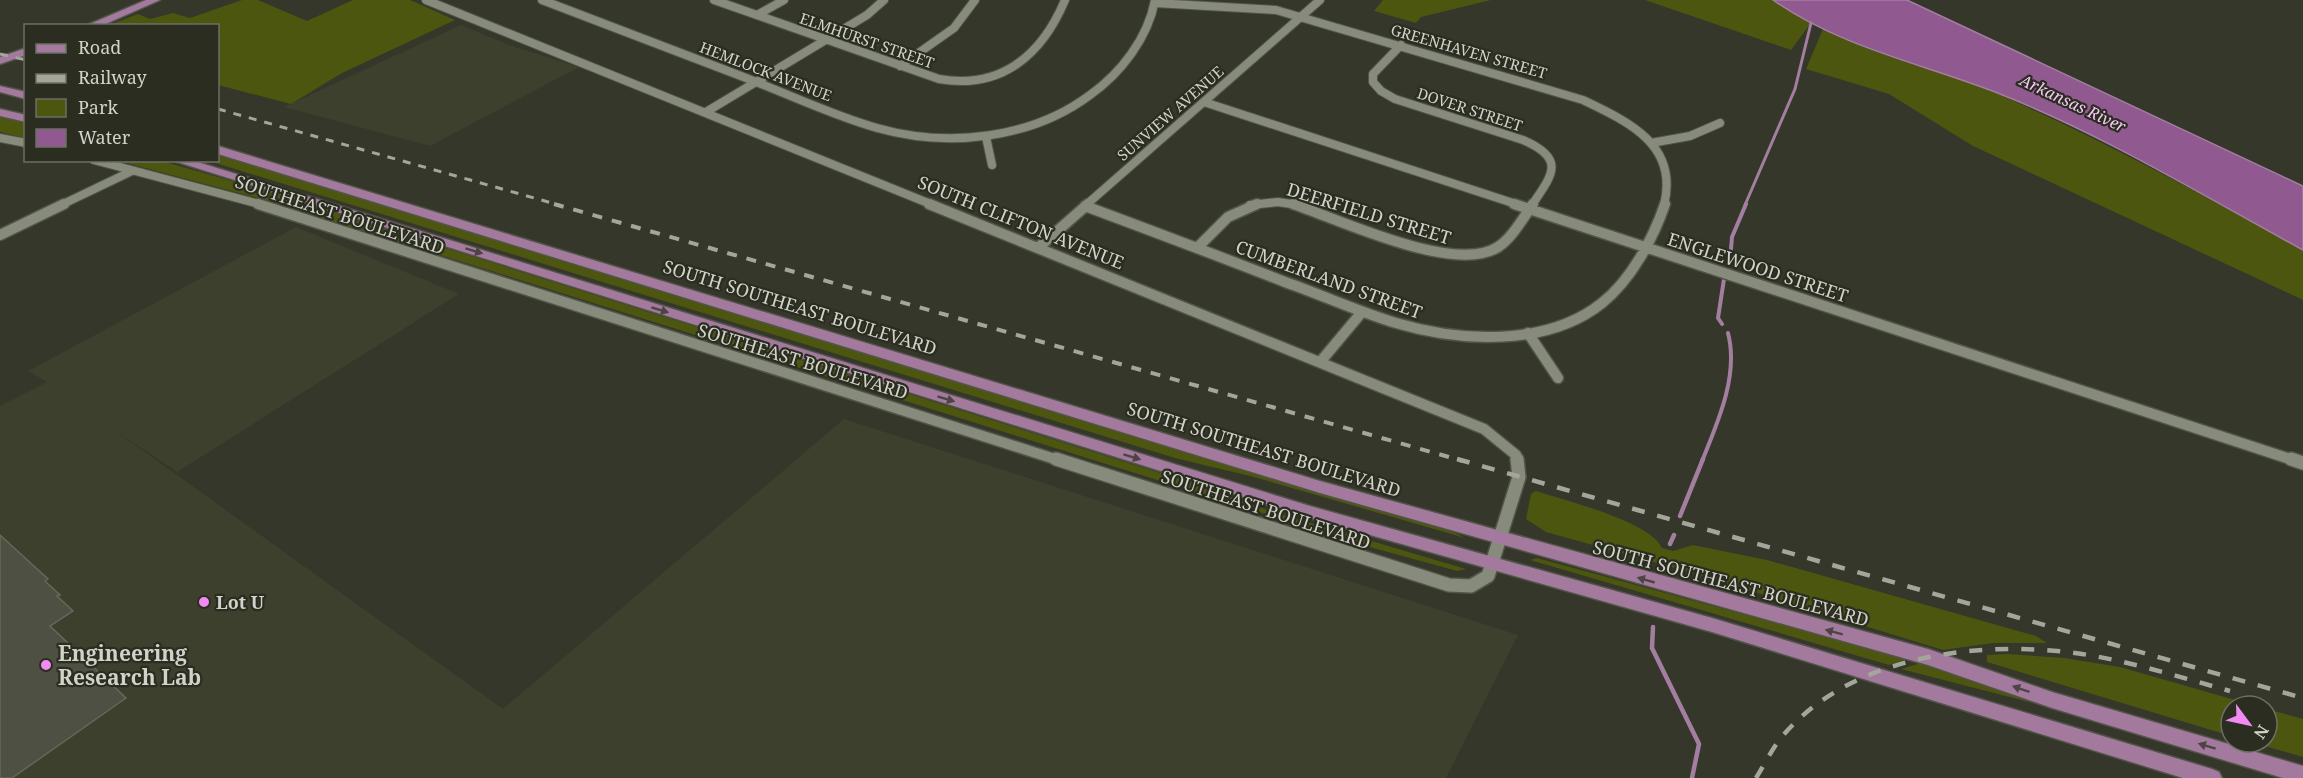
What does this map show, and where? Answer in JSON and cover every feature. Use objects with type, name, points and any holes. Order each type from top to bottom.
[{"type":"main road","points":[[95,24],[154,0]]},
{"type":"main road","points":[[0,61],[24,52]]},
{"type":"main road","points":[[0,89],[24,95]]},
{"type":"main road","points":[[0,112],[24,118]]},
{"type":"main road","name":"SOUTH SOUTHEAST BOULEVARD","points":[[219,150],[1115,425],[1501,538],[1928,657],[2052,700],[2303,775]]},
{"type":"main road","points":[[183,162],[1299,509],[1852,667],[2212,778]]},
{"type":"street","name":"SOUTH CLIFTON AVENUE","points":[[426,0],[1321,361],[1476,426],[1516,455],[1519,477],[1493,565]]},
{"type":"street","name":"HEMLOCK AVENUE","points":[[542,0],[877,128],[935,138],[986,137],[1035,126],[1092,96],[1114,75],[1136,47],[1148,25],[1155,2]]},
{"type":"street","name":"ELMHURST STREET","points":[[714,0],[941,80],[965,85],[994,78],[1012,67],[1044,37],[1065,0]]},
{"type":"street","points":[[757,15],[784,0]]},
{"type":"street","points":[[706,112],[867,15],[884,0]]},
{"type":"street","points":[[900,66],[946,35],[963,18],[975,0]]},
{"type":"street","name":"SUNVIEW AVENUE","points":[[1039,247],[1320,0]]},
{"type":"street","name":"GREENHAVEN STREET","points":[[1155,2],[1257,7],[1301,17],[1583,100],[1623,121],[1651,143],[1664,165],[1668,192],[1663,214],[1644,247]]},
{"type":"street","name":"DOVER STREET","points":[[1401,45],[1373,75],[1373,82],[1381,91],[1395,99],[1523,140],[1536,146],[1549,159],[1553,168],[1552,174],[1528,209]]},
{"type":"street","name":"ENGLEWOOD STREET","points":[[1204,102],[2303,463]]},
{"type":"street","points":[[1651,143],[1690,136],[1720,123]]},
{"type":"street","points":[[986,137],[992,165]]},
{"type":"street","points":[[0,138],[24,143]]},
{"type":"street","name":"SOUTHEAST BOULEVARD","points":[[101,162],[269,207],[1449,585],[1462,587],[1481,582],[1493,565]]},
{"type":"street","points":[[0,235],[132,171]]},
{"type":"street","name":"DEERFIELD STREET","points":[[1197,248],[1241,208],[1274,201],[1294,204],[1433,251],[1475,256],[1486,253],[1503,243],[1528,209]]},
{"type":"street","name":"CUMBERLAND STREET","points":[[1085,206],[1362,312],[1444,334],[1487,337],[1528,333],[1578,318],[1602,304],[1619,287],[1644,247]]},
{"type":"street","points":[[1321,361],[1362,312]]},
{"type":"street","points":[[1528,333],[1558,378]]},
{"type":"shaded area","points":[[461,25],[509,45],[579,67],[430,146],[284,107]]},
{"type":"shaded area","points":[[296,227],[459,294],[177,472],[113,429],[503,709],[844,419],[1518,635],[1446,778],[0,778],[0,406],[47,382],[28,371]]},
{"type":"green space","points":[[242,0],[258,0],[307,21],[353,0],[410,0],[455,20],[342,73],[291,104],[219,85],[219,24],[112,24],[138,14],[150,19],[173,13],[190,18]]},
{"type":"green space","points":[[1383,0],[1491,0],[1421,17],[1416,23],[1374,11]]},
{"type":"green space","points":[[1645,0],[1775,0],[1811,23],[1791,50]]},
{"type":"green space","points":[[1823,29],[1844,39],[1998,94],[2076,130],[2303,250],[2303,300],[1973,146],[1889,94],[1806,69]]},
{"type":"green space","points":[[0,116],[24,123],[24,138],[0,132]]},
{"type":"green space","points":[[219,155],[1240,468],[1446,528],[1465,538],[1254,477],[1175,458],[212,162],[219,162]]},
{"type":"green space","points":[[123,162],[165,162],[242,184],[1195,484],[1273,512],[1466,569],[1457,571],[1377,549],[262,199]]},
{"type":"green space","points":[[1536,491],[1625,521],[1654,538],[1662,548],[1673,551],[1693,545],[1767,560],[2036,636],[2047,643],[1993,643],[1943,650],[1693,573],[1546,532],[1526,519],[1531,494]]},
{"type":"green space","points":[[1537,558],[1908,659],[1889,665],[1530,560]]},
{"type":"green space","points":[[2008,654],[2064,658],[2120,667],[2219,695],[2219,732],[1987,662],[1987,655]]},
{"type":"green space","points":[[1921,663],[2052,703],[2079,715],[1901,669]]},
{"type":"green space","points":[[2279,712],[2303,719],[2303,757],[2279,750]]},
{"type":"water","name":"Arkansas River","points":[[1773,0],[1907,0],[2303,186],[2303,250],[2151,166],[2074,127],[1995,92],[1853,42],[1825,30]]},
{"type":"building","name":"Engineering Research Lab","points":[[0,535],[48,579],[45,581],[73,611],[50,626],[126,698],[12,778],[0,778]]},
{"type":"waterway","points":[[1745,205],[1795,89],[1811,23]]},
{"type":"waterway","points":[[1730,261],[1732,237],[1746,204]]},
{"type":"waterway","points":[[1722,324],[1718,318],[1724,279]]},
{"type":"waterway","points":[[1702,461],[1720,414],[1729,382],[1731,349],[1728,333]]},
{"type":"waterway","points":[[1680,516],[1703,459]]},
{"type":"waterway","points":[[1670,544],[1674,535]]},
{"type":"waterway","points":[[1653,627],[1652,648],[1699,744],[1692,778]]},
{"type":"railway","points":[[0,54],[24,60]]},
{"type":"railway","points":[[219,109],[559,205]]},
{"type":"railway","points":[[554,204],[1463,461]]},
{"type":"railway","points":[[1457,459],[2303,698]]},
{"type":"railway","points":[[1756,778],[1780,739],[1808,711],[1841,689],[1877,672],[1916,660],[1996,649],[2075,653],[2133,664],[2230,691]]},
{"type":"place","name":"Lot U","points":[[204,602]]},
{"type":"place","name":"Engineering Research Lab","points":[[46,665]]}]
